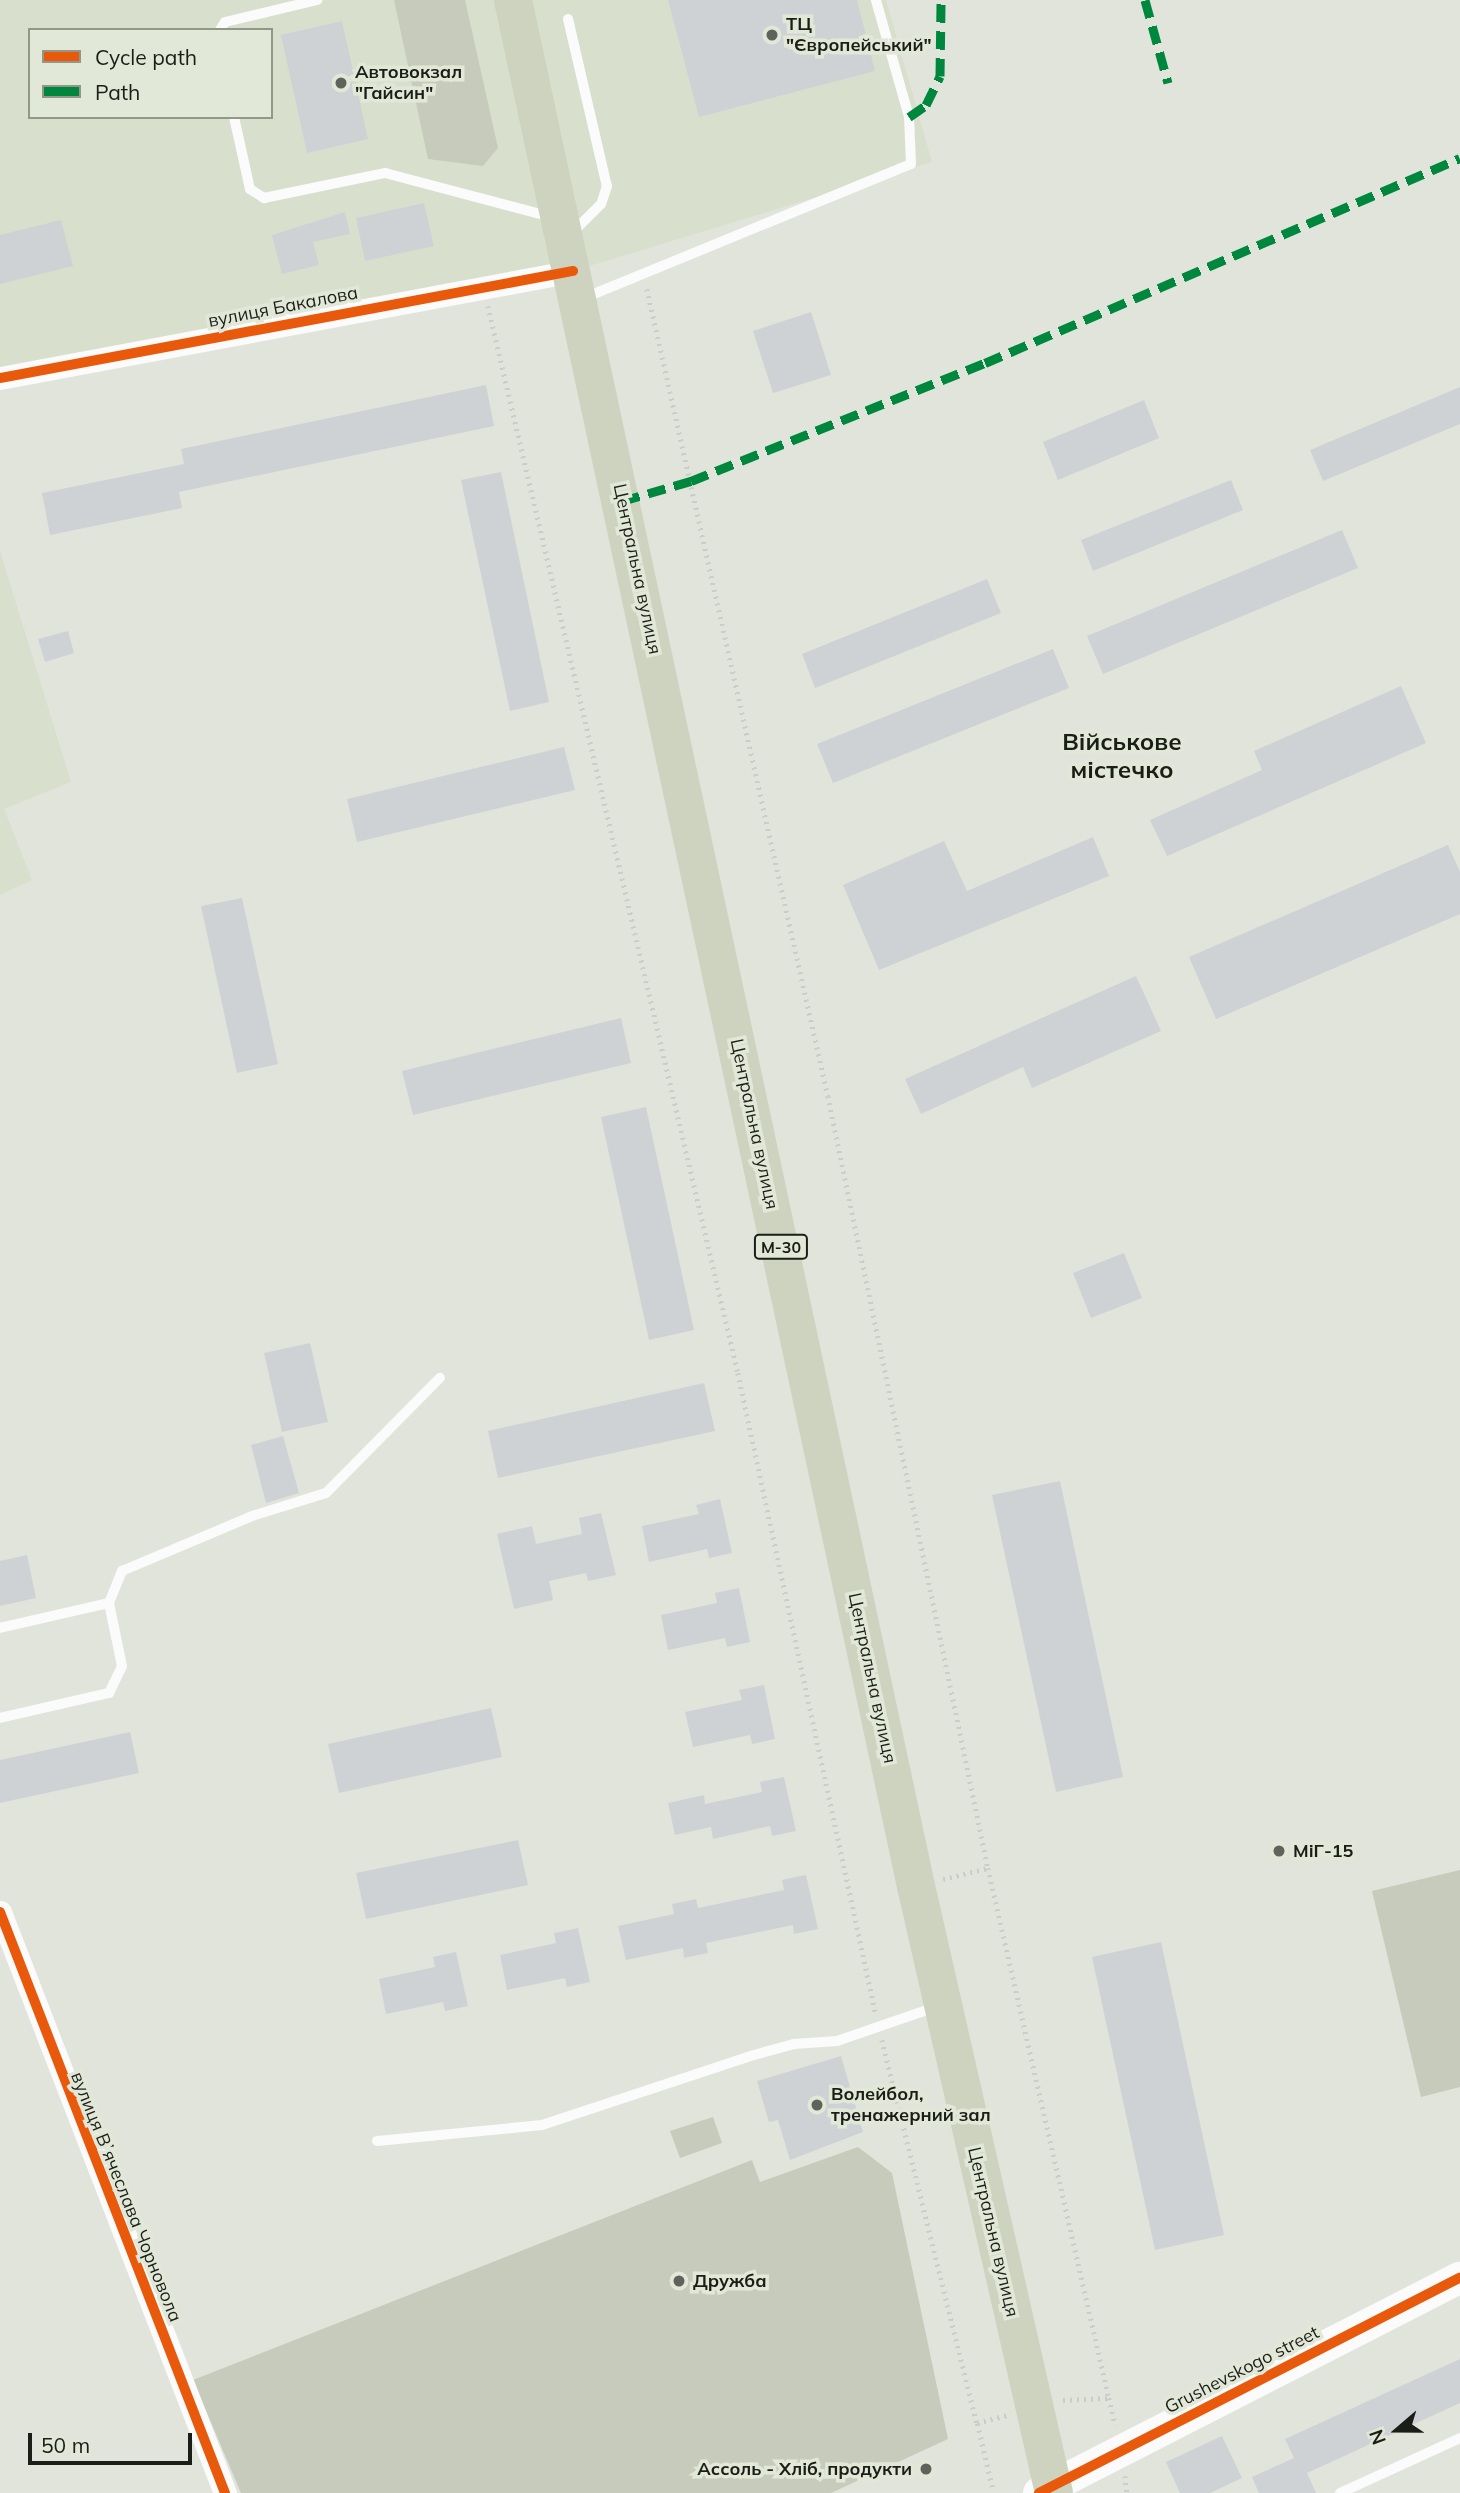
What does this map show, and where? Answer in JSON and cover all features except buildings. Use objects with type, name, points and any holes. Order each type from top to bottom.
[{"type":"highway","name":"Центральна вулиця","points":[[513,0],[571,258],[1048,2491]]},
{"type":"street","name":"вулиця Бакалова","points":[[0,378],[484,287],[571,258]]},
{"type":"street","name":"вулиця Вʼячеслава Чорновола","points":[[0,1912],[225,2493]]},
{"type":"street","name":"Grushevskogo street","points":[[1048,2491],[1460,2278]]},
{"type":"lane","points":[[221,28],[225,22],[317,0]]},
{"type":"lane","points":[[234,119],[250,189],[264,198],[385,173],[571,258],[643,271],[911,164],[909,117],[876,0]]},
{"type":"lane","points":[[568,19],[607,186],[601,204],[571,258]]},
{"type":"lane","points":[[0,1718],[109,1693],[122,1666],[109,1603],[122,1571],[252,1516],[327,1493],[440,1378]]},
{"type":"lane","points":[[0,1628],[109,1603]]},
{"type":"lane","points":[[377,2141],[542,2125],[780,2048],[837,2041],[942,2004]]},
{"type":"lane","points":[[1340,2493],[1460,2438]]},
{"type":"path","points":[[643,271],[828,1096],[988,1868],[1116,2430]]},
{"type":"path","points":[[484,287],[750,1426],[879,2027],[915,2154],[992,2487]]},
{"type":"path","points":[[943,1880],[988,1868]]},
{"type":"path","points":[[1063,2400],[1109,2398]]},
{"type":"path","points":[[977,2423],[1011,2413]]},
{"type":"path","points":[[1124,2469],[1127,2493]]},
{"type":"shaded area","points":[[0,0],[886,0],[932,162],[573,271],[0,378]]},
{"type":"shaded area","points":[[394,0],[465,0],[498,148],[483,166],[428,159]]},
{"type":"shaded area","points":[[0,551],[71,782],[4,809],[32,880],[0,895]]},
{"type":"shaded area","points":[[1460,1870],[1460,2087],[1421,2097],[1372,1891]]},
{"type":"shaded area","points":[[713,2117],[722,2143],[680,2158],[670,2131]]},
{"type":"shaded area","name":"Дружба","points":[[858,2147],[892,2173],[948,2439],[831,2493],[241,2493],[193,2380],[752,2160],[760,2182]]},
{"type":"marked path","points":[[909,117],[926,105],[940,76],[941,0]]},
{"type":"marked path","points":[[1145,0],[1168,83]]},
{"type":"marked path","points":[[622,501],[691,481],[985,363],[1460,158]]},
{"type":"cycle path","points":[[0,378],[573,271]]},
{"type":"cycle path","points":[[0,1912],[225,2493]]},
{"type":"cycle path","points":[[1039,2493],[1460,2278]]},
{"type":"place","name":"ТЦ \"Європейський\"","points":[[772,35]]},
{"type":"place","name":"Автовокзал \"Гайсин\"","points":[[341,83]]},
{"type":"place","name":"МіГ-15","points":[[1279,1851]]},
{"type":"place","name":"Волейбол, тренажерний зал","points":[[817,2105]]},
{"type":"place","name":"Дружба","points":[[679,2281]]},
{"type":"place","name":"Ассоль - Хліб, продукти","points":[[926,2469]]},
{"type":"district","name":"Військове містечко","points":[[1122,756]]}]
